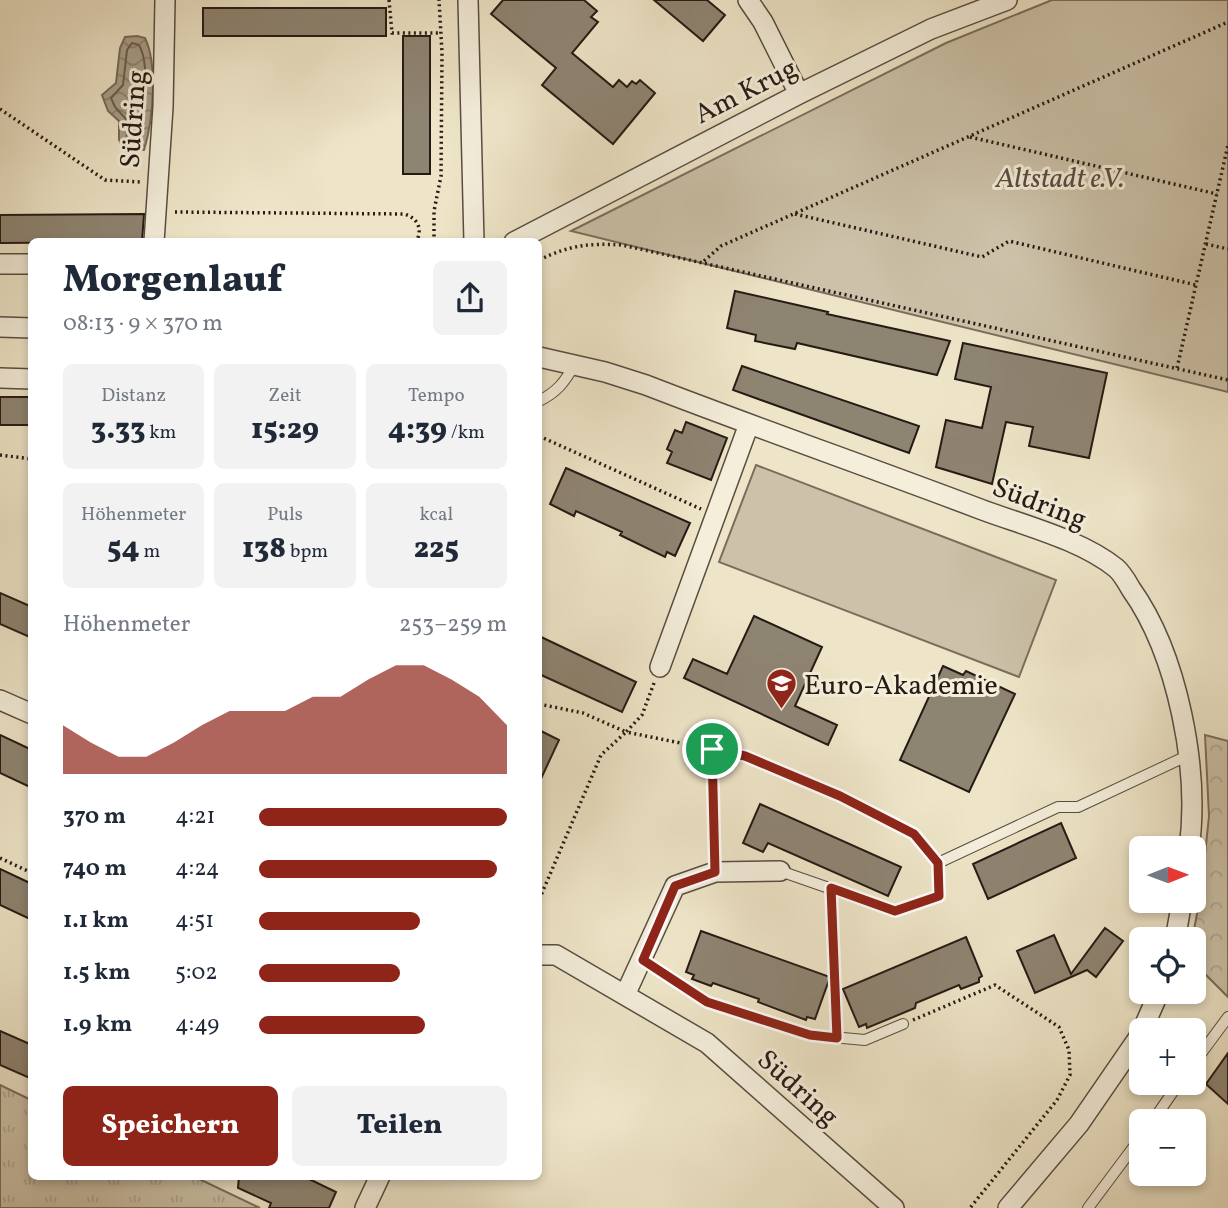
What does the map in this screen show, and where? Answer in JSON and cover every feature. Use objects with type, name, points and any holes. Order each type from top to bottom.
[{"type":"street","name":"Südring","points":[[154,238],[163,107],[165,0]]},
{"type":"street","points":[[468,0],[474,238]]},
{"type":"street","points":[[748,0],[763,22],[799,94]]},
{"type":"street","name":"Am Krug","points":[[522,238],[930,29],[1007,0]]},
{"type":"street","points":[[0,264],[28,264]]},
{"type":"street","points":[[0,327],[28,328]]},
{"type":"street","name":"Südring","points":[[542,358],[605,372],[646,385],[1080,546],[1117,569],[1141,603],[1157,635],[1181,711],[1189,755],[1190,836]]},
{"type":"street","points":[[0,378],[28,379]]},
{"type":"street","points":[[660,667],[749,425]]},
{"type":"street","points":[[0,700],[28,712]]},
{"type":"street","points":[[626,993],[675,886],[715,872],[780,871]]},
{"type":"street","name":"Südring","points":[[542,955],[556,955],[626,993],[707,1043],[894,1208]]},
{"type":"street","points":[[1008,1208],[1079,1124],[1129,1051]]},
{"type":"street","points":[[365,1208],[378,1180]]},
{"type":"lane","points":[[542,399],[557,391],[574,365]]},
{"type":"lane","points":[[780,871],[895,911],[939,896],[938,863],[1058,807],[1078,807],[1189,755]]},
{"type":"lane","points":[[643,960],[707,1002],[810,1035],[865,1040],[903,1024]]},
{"type":"lane","points":[[1206,1047],[1228,1017]]},
{"type":"lane","points":[[1088,1208],[1129,1153]]},
{"type":"path","points":[[389,0],[392,33],[441,33]]},
{"type":"path","points":[[435,238],[434,211],[441,176],[439,0]]},
{"type":"path","points":[[704,261],[720,246],[1228,22]]},
{"type":"path","points":[[0,109],[104,180],[156,182]]},
{"type":"path","points":[[968,137],[1217,194]]},
{"type":"path","points":[[1177,368],[1228,145]]},
{"type":"path","points":[[155,212],[404,215],[416,219],[420,232],[418,238]]},
{"type":"path","points":[[793,214],[982,257],[1009,241],[1196,285]]},
{"type":"path","points":[[542,259],[562,249],[591,243],[622,245],[704,261],[1228,380]]},
{"type":"path","points":[[1205,244],[1228,248]]},
{"type":"path","points":[[542,437],[716,516]]},
{"type":"path","points":[[0,455],[28,458]]},
{"type":"path","points":[[542,893],[601,755],[642,715],[660,667]]},
{"type":"path","points":[[542,705],[583,713],[626,732],[745,756],[852,803],[914,834],[938,863]]},
{"type":"path","points":[[712,749],[715,872]]},
{"type":"path","points":[[0,858],[28,871]]},
{"type":"path","points":[[831,888],[837,1038]]},
{"type":"path","points":[[903,1024],[995,985],[1059,1027],[1069,1050],[1070,1075],[1058,1100],[970,1208]]},
{"type":"green space","name":"Altstadt e.V.","points":[[1052,0],[1228,0],[1228,392],[571,231],[946,43]]},
{"type":"green space","points":[[756,465],[1056,580],[1019,677],[719,562]]},
{"type":"green space","points":[[1205,735],[1228,741],[1228,997],[1206,975],[1206,927],[1194,927],[1197,914],[1206,914],[1206,845],[1209,816]]},
{"type":"green space","points":[[0,1085],[28,1099],[28,1180],[201,1180],[260,1208],[0,1208]]},
{"type":"water","points":[[125,37],[145,38],[153,78],[152,109],[144,150],[124,149],[119,140],[119,121],[108,111],[102,95],[116,83],[120,48]]},
{"type":"building","points":[[503,0],[584,0],[597,11],[591,17],[598,22],[572,53],[613,87],[619,80],[627,87],[632,81],[636,84],[640,80],[655,93],[613,144],[542,85],[556,68],[491,14]]},
{"type":"building","points":[[654,0],[707,0],[725,15],[703,41]]},
{"type":"building","points":[[203,8],[386,8],[386,36],[203,36]]},
{"type":"building","points":[[403,36],[430,36],[430,174],[403,174]]},
{"type":"building","points":[[144,214],[142,238],[28,238],[28,243],[0,243],[0,215]]},
{"type":"building","points":[[735,291],[950,341],[937,375],[797,343],[795,349],[755,341],[756,335],[727,328]]},
{"type":"building","points":[[963,343],[1107,373],[1089,458],[1029,446],[1033,427],[1006,422],[992,484],[936,467],[946,420],[982,428],[991,387],[955,379]]},
{"type":"building","points":[[742,366],[919,426],[909,453],[733,390]]},
{"type":"building","points":[[0,397],[28,397],[28,425],[0,425]]},
{"type":"building","points":[[686,422],[727,438],[711,480],[667,463],[672,452],[667,449],[675,430],[682,433]]},
{"type":"building","points":[[566,468],[690,523],[675,556],[667,552],[665,557],[620,535],[622,532],[576,511],[574,516],[550,504]]},
{"type":"building","points":[[0,593],[28,605],[28,636],[0,624]]},
{"type":"building","points":[[754,616],[822,647],[795,706],[837,725],[828,745],[684,678],[693,659],[727,674]]},
{"type":"building","points":[[542,637],[636,682],[622,712],[542,675]]},
{"type":"building","points":[[943,666],[963,675],[966,671],[1015,694],[969,792],[900,760]]},
{"type":"building","points":[[542,732],[559,740],[542,777]]},
{"type":"building","points":[[0,735],[28,748],[28,786],[0,773]]},
{"type":"building","points":[[760,804],[901,867],[888,896],[768,843],[763,852],[743,843]]},
{"type":"building","points":[[1061,823],[1076,858],[988,899],[973,864]]},
{"type":"building","points":[[0,869],[28,882],[28,918],[0,905]]},
{"type":"building","points":[[1105,928],[1123,941],[1096,977],[1087,970],[1035,993],[1017,951],[1054,935],[1071,974]]},
{"type":"building","points":[[701,931],[830,977],[815,1019],[807,1017],[806,1020],[758,1002],[759,999],[713,983],[711,986],[692,979],[694,975],[686,972]]},
{"type":"building","points":[[966,937],[982,976],[979,982],[961,989],[959,985],[916,1003],[915,1008],[867,1028],[866,1024],[859,1027],[843,989]]},
{"type":"building","points":[[0,1031],[28,1043],[28,1077],[0,1065]]},
{"type":"building","points":[[1228,1053],[1228,1104],[1206,1084]]},
{"type":"building","points":[[239,1180],[311,1180],[336,1192],[329,1208],[269,1208],[271,1203],[238,1188]]},
{"type":"place","name":"Euro-Akademie","points":[[781,711]]},
{"type":"route","points":[[712,749],[745,756],[840,796],[914,834],[938,863],[939,896],[895,911],[831,888],[837,1038],[810,1035],[707,1002],[643,960],[675,886],[715,872],[712,749]]}]
